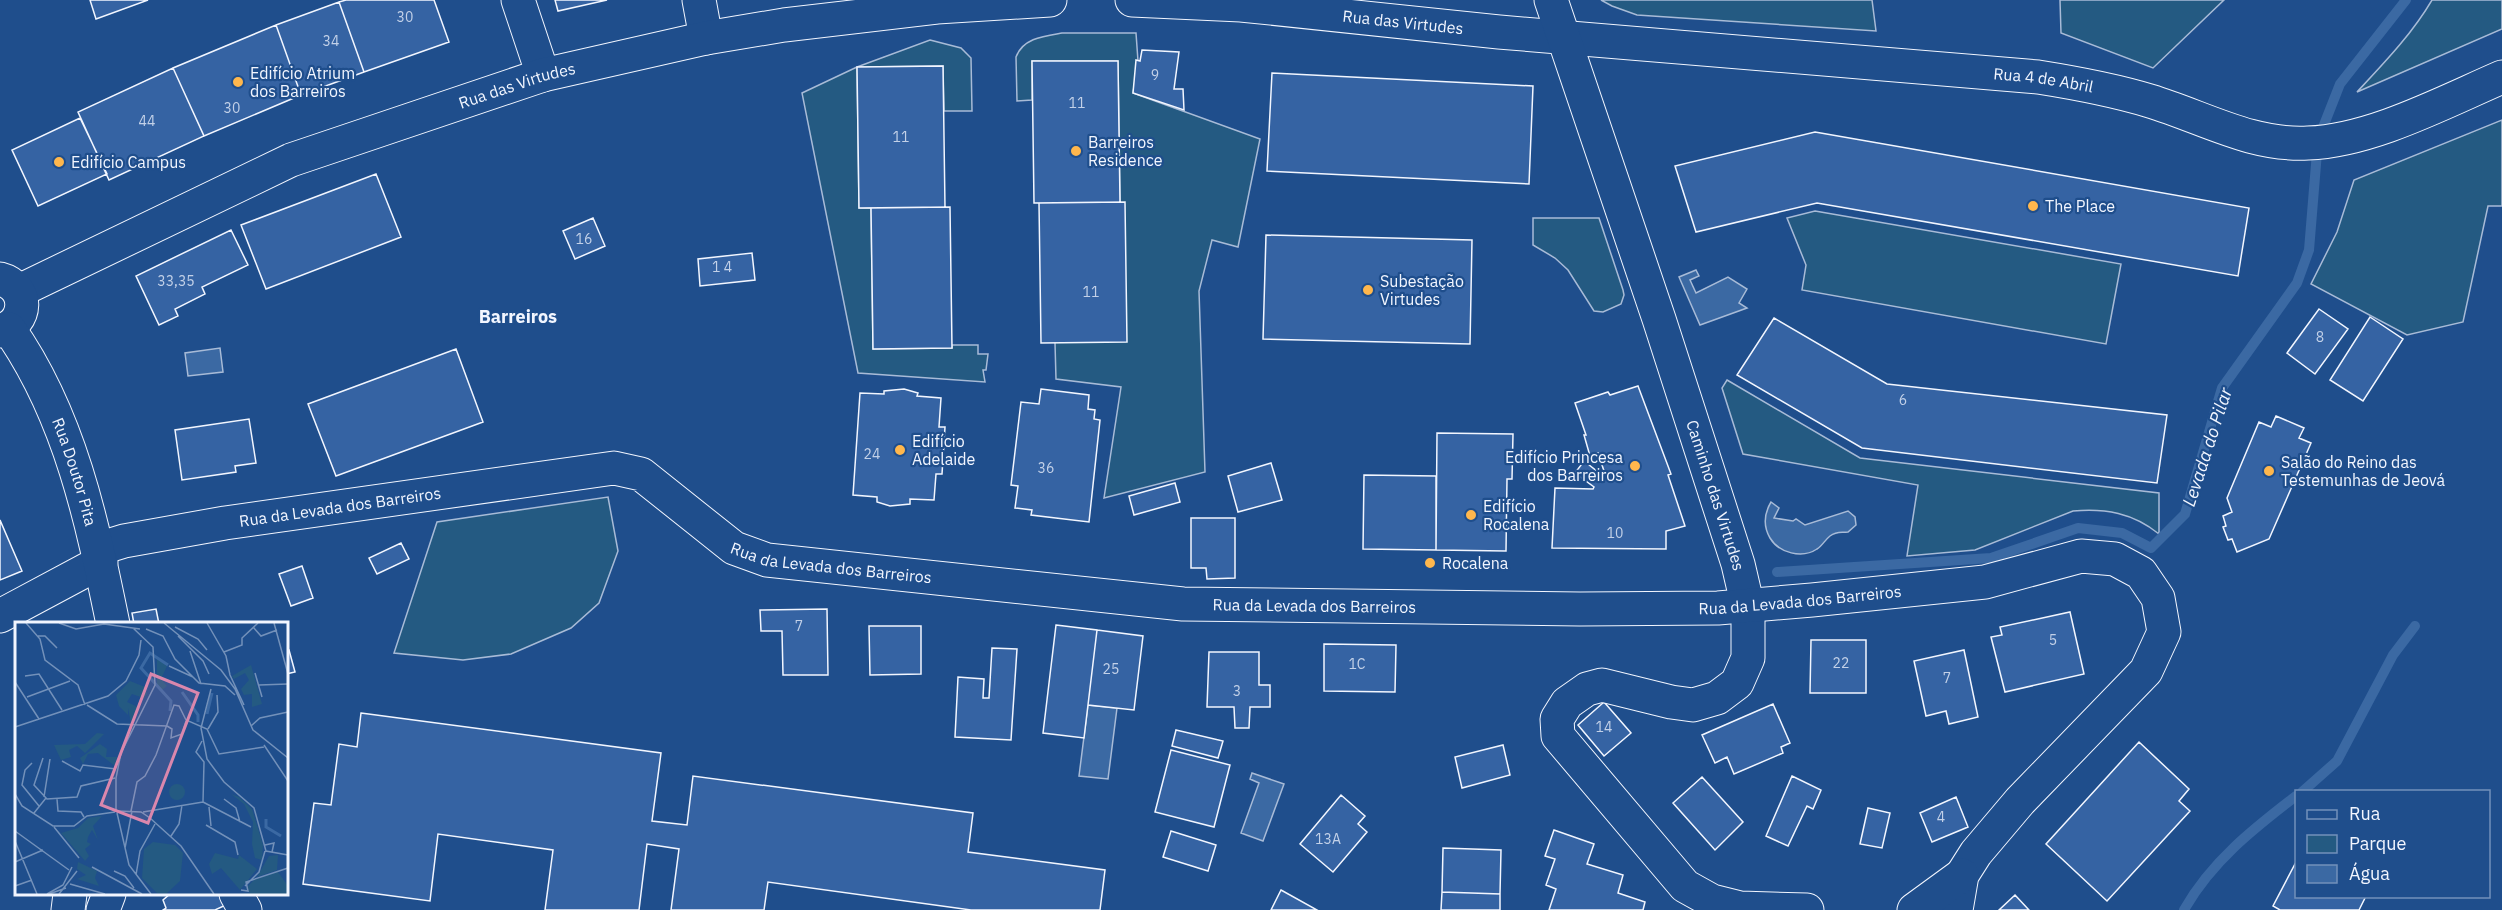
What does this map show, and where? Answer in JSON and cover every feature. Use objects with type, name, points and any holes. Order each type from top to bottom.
[{"type":"street","points":[[518,0],[543,75]]},
{"type":"street","points":[[699,0],[706,38]]},
{"type":"street","name":"Rua das Virtudes","points":[[9,285],[291,160],[543,75],[706,38],[784,25],[894,11],[991,2],[1050,0]]},
{"type":"street","name":"Rua das Virtudes","points":[[1132,0],[1241,5],[1564,37]]},
{"type":"street","name":"Caminho das Virtudes","points":[[1551,0],[1695,430],[1738,564],[1748,607],[1748,658],[1737,682],[1717,698],[1693,705],[1602,685],[1587,689],[1568,703],[1559,714],[1556,728],[1558,736],[1685,886],[1712,901],[1740,908],[1807,910]]},
{"type":"street","name":"Rua 4 de Abril","points":[[1564,37],[1998,72],[2074,82],[2151,101],[2247,137],[2278,142],[2308,143],[2359,135],[2502,77]]},
{"type":"street","points":[[4,330],[21,316],[22,299],[9,285]]},
{"type":"street","name":"Rua Doutor Pita","points":[[4,330],[28,356],[56,411],[91,518],[113,622]]},
{"type":"street","name":"Rua da Levada dos Barreiros","points":[[0,615],[124,541],[225,523],[614,468],[641,474],[734,549],[767,560],[1183,604],[1568,609],[1748,607],[1985,582],[2081,556],[2115,559],[2141,573],[2158,598],[2164,632],[2146,671],[2020,801],[1962,874],[1956,910]]},
{"type":"street","points":[[1914,910],[1962,874]]},
{"type":"street","points":[[68,910],[70,895]]},
{"type":"street","points":[[103,910],[109,895]]},
{"type":"street","points":[[238,895],[245,910]]},
{"type":"green space","points":[[1601,0],[1872,0],[1876,31],[1637,15]]},
{"type":"green space","points":[[2060,0],[2224,0],[2153,68],[2061,33]]},
{"type":"green space","points":[[2432,0],[2502,0],[2502,29],[2357,92],[2407,36]]},
{"type":"green space","points":[[1062,33],[1136,33],[1138,61],[1133,93],[1260,139],[1238,247],[1212,240],[1199,291],[1205,472],[1104,498],[1121,387],[1056,379],[1055,343],[1120,202],[1118,61],[1032,61],[1032,100],[1017,101],[1016,57],[1019,51],[1035,39]]},
{"type":"green space","points":[[930,40],[961,48],[971,58],[972,111],[944,111],[943,66],[857,67]]},
{"type":"green space","points":[[857,67],[859,208],[871,208],[873,349],[952,348],[952,345],[978,345],[978,354],[988,354],[986,370],[983,370],[985,382],[858,373],[802,93]]},
{"type":"green space","points":[[2502,120],[2502,206],[2488,206],[2463,322],[2407,335],[2311,284],[2337,232],[2354,180]]},
{"type":"green space","points":[[1815,211],[2121,264],[2106,344],[1802,290],[1806,265],[1787,218]]},
{"type":"green space","points":[[1533,218],[1599,218],[1623,290],[1621,304],[1603,312],[1594,311],[1568,270],[1555,258],[1533,245]]},
{"type":"green space","points":[[1727,380],[1860,458],[2159,493],[2159,534],[2139,521],[2107,511],[2073,511],[1975,550],[1907,556],[1918,485],[1743,454],[1722,388]]},
{"type":"green space","points":[[608,497],[618,551],[599,603],[571,628],[511,654],[463,660],[394,653],[437,522]]},
{"type":"water","points":[[1696,270],[1699,276],[1690,280],[1696,293],[1728,277],[1747,289],[1739,303],[1747,308],[1700,325],[1679,277]]},
{"type":"water","points":[[220,348],[223,372],[188,376],[185,353]]},
{"type":"water","points":[[1771,502],[1779,508],[1774,518],[1793,521],[1796,519],[1805,525],[1848,511],[1855,517],[1856,525],[1848,532],[1832,534],[1819,548],[1811,552],[1791,553],[1774,543],[1766,529],[1765,520]]},
{"type":"water","points":[[1088,705],[1117,708],[1108,779],[1079,776]]},
{"type":"water","points":[[1252,773],[1284,784],[1263,841],[1241,833],[1259,783],[1250,779]]},
{"type":"building","points":[[90,0],[148,0],[96,19]]},
{"type":"building","name":"Edifício Atrium dos Barreiros","points":[[346,0],[434,0],[449,42],[364,72],[339,2]]},
{"type":"building","points":[[555,0],[607,0],[558,11]]},
{"type":"building","name":"Edifício Atrium dos Barreiros","points":[[339,2],[364,72],[301,95],[276,25]]},
{"type":"building","name":"Edifício Atrium dos Barreiros","points":[[276,25],[301,95],[204,136],[173,68]]},
{"type":"building","points":[[1142,50],[1179,52],[1174,89],[1183,89],[1184,110],[1133,93],[1136,60],[1140,61]]},
{"type":"building","name":"Barreiros Residence","points":[[1032,61],[1118,61],[1120,202],[1034,203]]},
{"type":"building","points":[[943,66],[945,207],[859,208],[857,67]]},
{"type":"building","points":[[173,68],[204,136],[109,180],[78,112]]},
{"type":"building","points":[[1272,73],[1533,86],[1529,184],[1267,171]]},
{"type":"building","name":"Edifício Campus","points":[[80,118],[107,174],[38,206],[12,150]]},
{"type":"building","name":"The Place","points":[[1815,132],[2249,208],[2238,276],[1817,203],[1696,232],[1675,166]]},
{"type":"building","points":[[376,174],[401,237],[266,289],[241,225]]},
{"type":"building","name":"Barreiros Residence","points":[[1125,202],[1127,342],[1041,343],[1039,203]]},
{"type":"building","points":[[950,207],[952,348],[873,349],[871,208]]},
{"type":"building","points":[[593,218],[605,246],[575,259],[563,231]]},
{"type":"building","points":[[231,230],[248,265],[202,287],[205,294],[175,309],[178,316],[159,325],[136,276]]},
{"type":"building","name":"Subestação Virtudes","points":[[1266,235],[1472,240],[1470,344],[1263,339]]},
{"type":"building","points":[[752,253],[755,280],[700,286],[698,259]]},
{"type":"building","points":[[2319,309],[2348,329],[2315,374],[2287,353]]},
{"type":"building","points":[[2370,317],[2403,339],[2363,401],[2330,380]]},
{"type":"building","points":[[1774,318],[1887,384],[2167,415],[2157,483],[1862,448],[1737,375]]},
{"type":"building","points":[[456,349],[483,422],[336,476],[308,404]]},
{"type":"building","name":"Edifício Princesa dos Barreiros","points":[[1638,386],[1671,474],[1668,475],[1685,526],[1666,531],[1666,549],[1552,548],[1555,488],[1593,489],[1594,487],[1575,473],[1584,461],[1602,475],[1604,471],[1598,453],[1590,456],[1584,435],[1586,435],[1575,403],[1608,392],[1610,395]]},
{"type":"building","name":"Edifício Adelaide","points":[[904,389],[918,393],[917,396],[941,398],[939,427],[945,427],[942,474],[936,474],[934,500],[910,499],[910,504],[890,506],[877,502],[877,497],[853,495],[860,393],[884,394],[884,391]]},
{"type":"building","points":[[1041,389],[1089,395],[1088,409],[1095,410],[1094,419],[1100,420],[1089,522],[1031,515],[1032,510],[1015,508],[1018,486],[1011,485],[1021,402],[1039,404]]},
{"type":"building","name":"Salão do Reino das Testemunhas de Jeová","points":[[2276,416],[2304,428],[2299,438],[2311,443],[2269,539],[2237,552],[2232,539],[2228,540],[2223,527],[2226,526],[2223,516],[2232,512],[2227,498],[2259,422],[2271,427]]},
{"type":"building","points":[[249,419],[256,463],[235,466],[236,472],[182,480],[175,430]]},
{"type":"building","name":"Edifício Rocalena","points":[[1437,433],[1513,434],[1512,479],[1507,479],[1506,551],[1436,550]]},
{"type":"building","points":[[1271,463],[1282,500],[1238,512],[1228,476]]},
{"type":"building","name":"Edifício Rocalena","points":[[1364,475],[1436,476],[1436,550],[1363,549]]},
{"type":"building","points":[[1175,483],[1180,502],[1134,515],[1129,496]]},
{"type":"building","points":[[1191,518],[1235,518],[1235,578],[1207,579],[1206,568],[1191,568]]},
{"type":"building","points":[[0,520],[22,571],[0,580]]},
{"type":"building","points":[[401,543],[409,559],[377,574],[369,558]]},
{"type":"building","points":[[302,566],[313,598],[291,606],[279,574]]},
{"type":"building","points":[[156,609],[159,622],[134,622],[132,613]]},
{"type":"building","points":[[827,609],[828,675],[783,675],[782,631],[761,631],[760,610]]},
{"type":"building","points":[[2070,612],[2084,674],[2005,692],[1991,637],[2002,635],[2000,627]]},
{"type":"building","points":[[1056,625],[1097,630],[1084,738],[1043,733]]},
{"type":"building","points":[[869,626],[921,626],[921,674],[870,675]]},
{"type":"building","points":[[1097,630],[1143,636],[1134,710],[1088,705]]},
{"type":"building","points":[[1811,640],[1866,640],[1866,693],[1810,693]]},
{"type":"building","points":[[1324,644],[1396,645],[1395,692],[1324,691]]},
{"type":"building","points":[[992,648],[1017,649],[1011,740],[955,737],[958,677],[984,679],[983,698],[989,698]]},
{"type":"building","points":[[288,650],[295,672],[288,674]]},
{"type":"building","points":[[1964,650],[1978,717],[1949,724],[1946,711],[1926,716],[1914,661]]},
{"type":"building","points":[[1209,652],[1259,652],[1259,685],[1270,685],[1270,707],[1250,707],[1249,728],[1235,728],[1234,707],[1207,707]]},
{"type":"building","points":[[1604,702],[1631,733],[1604,756],[1578,725]]},
{"type":"building","points":[[1773,704],[1790,743],[1781,747],[1783,753],[1734,774],[1727,757],[1715,763],[1702,735]]},
{"type":"building","points":[[361,713],[661,753],[652,821],[687,825],[693,776],[973,813],[968,852],[1105,870],[1100,910],[971,910],[768,882],[764,910],[671,910],[679,849],[647,844],[639,910],[545,910],[553,850],[438,834],[430,901],[303,884],[314,803],[331,805],[339,744],[357,747]]},
{"type":"building","points":[[1176,730],[1223,741],[1218,758],[1172,746]]},
{"type":"building","points":[[2139,742],[2189,789],[2179,801],[2190,811],[2107,901],[2046,844]]},
{"type":"building","points":[[1503,745],[1510,775],[1462,788],[1455,757]]},
{"type":"building","points":[[1171,750],[1230,765],[1214,827],[1155,812]]},
{"type":"building","points":[[1792,776],[1821,790],[1813,809],[1807,806],[1788,846],[1766,836]]},
{"type":"building","points":[[1702,777],[1743,822],[1715,850],[1673,803]]},
{"type":"building","points":[[1341,795],[1365,816],[1358,824],[1367,832],[1333,872],[1300,844]]},
{"type":"building","points":[[1956,797],[1968,827],[1932,842],[1920,813]]},
{"type":"building","points":[[1868,808],[1890,813],[1882,848],[1860,844]]},
{"type":"building","points":[[1554,830],[1594,844],[1587,864],[1623,875],[1618,893],[1645,902],[1643,910],[1549,910],[1556,889],[1546,885],[1555,859],[1545,856]]},
{"type":"building","points":[[1171,831],[1216,845],[1208,871],[1163,857]]},
{"type":"building","points":[[1443,848],[1501,850],[1500,894],[1442,892]]},
{"type":"building","points":[[2295,864],[2295,898],[2365,898],[2359,910],[2280,910],[2273,906]]},
{"type":"building","points":[[1281,890],[1317,910],[1271,910]]},
{"type":"building","points":[[1442,892],[1500,894],[1500,910],[1441,910]]},
{"type":"building","points":[[169,895],[221,895],[226,905],[215,910],[163,910],[166,908],[163,900]]},
{"type":"building","points":[[2015,895],[2029,910],[1999,910]]},
{"type":"waterway","name":"Levada do Pilar","points":[[1777,572],[1991,558],[2078,528],[2122,533],[2151,548],[2185,514],[2222,388],[2297,283],[2309,250],[2318,140],[2340,84],[2406,0]]},
{"type":"waterway","points":[[2304,790],[2337,761],[2393,655],[2415,626]]},
{"type":"waterway","points":[[2184,910],[2207,877],[2234,847],[2295,797]]},
{"type":"place","name":"Edifício Atrium dos Barreiros","points":[[238,82]]},
{"type":"place","name":"Barreiros Residence","points":[[1076,151]]},
{"type":"place","name":"Edifício Campus","points":[[59,162]]},
{"type":"place","name":"The Place","points":[[2033,206]]},
{"type":"place","name":"Subestação Virtudes","points":[[1368,290]]},
{"type":"place","name":"Edifício Adelaide","points":[[900,450]]},
{"type":"place","name":"Edifício Princesa dos Barreiros","points":[[1635,466]]},
{"type":"place","name":"Salão do Reino das Testemunhas de Jeová","points":[[2269,471]]},
{"type":"place","name":"Edifício Rocalena","points":[[1471,515]]},
{"type":"place","name":"Rocalena","points":[[1430,563]]},
{"type":"district","name":"Barreiros","points":[[518,316]]}]
